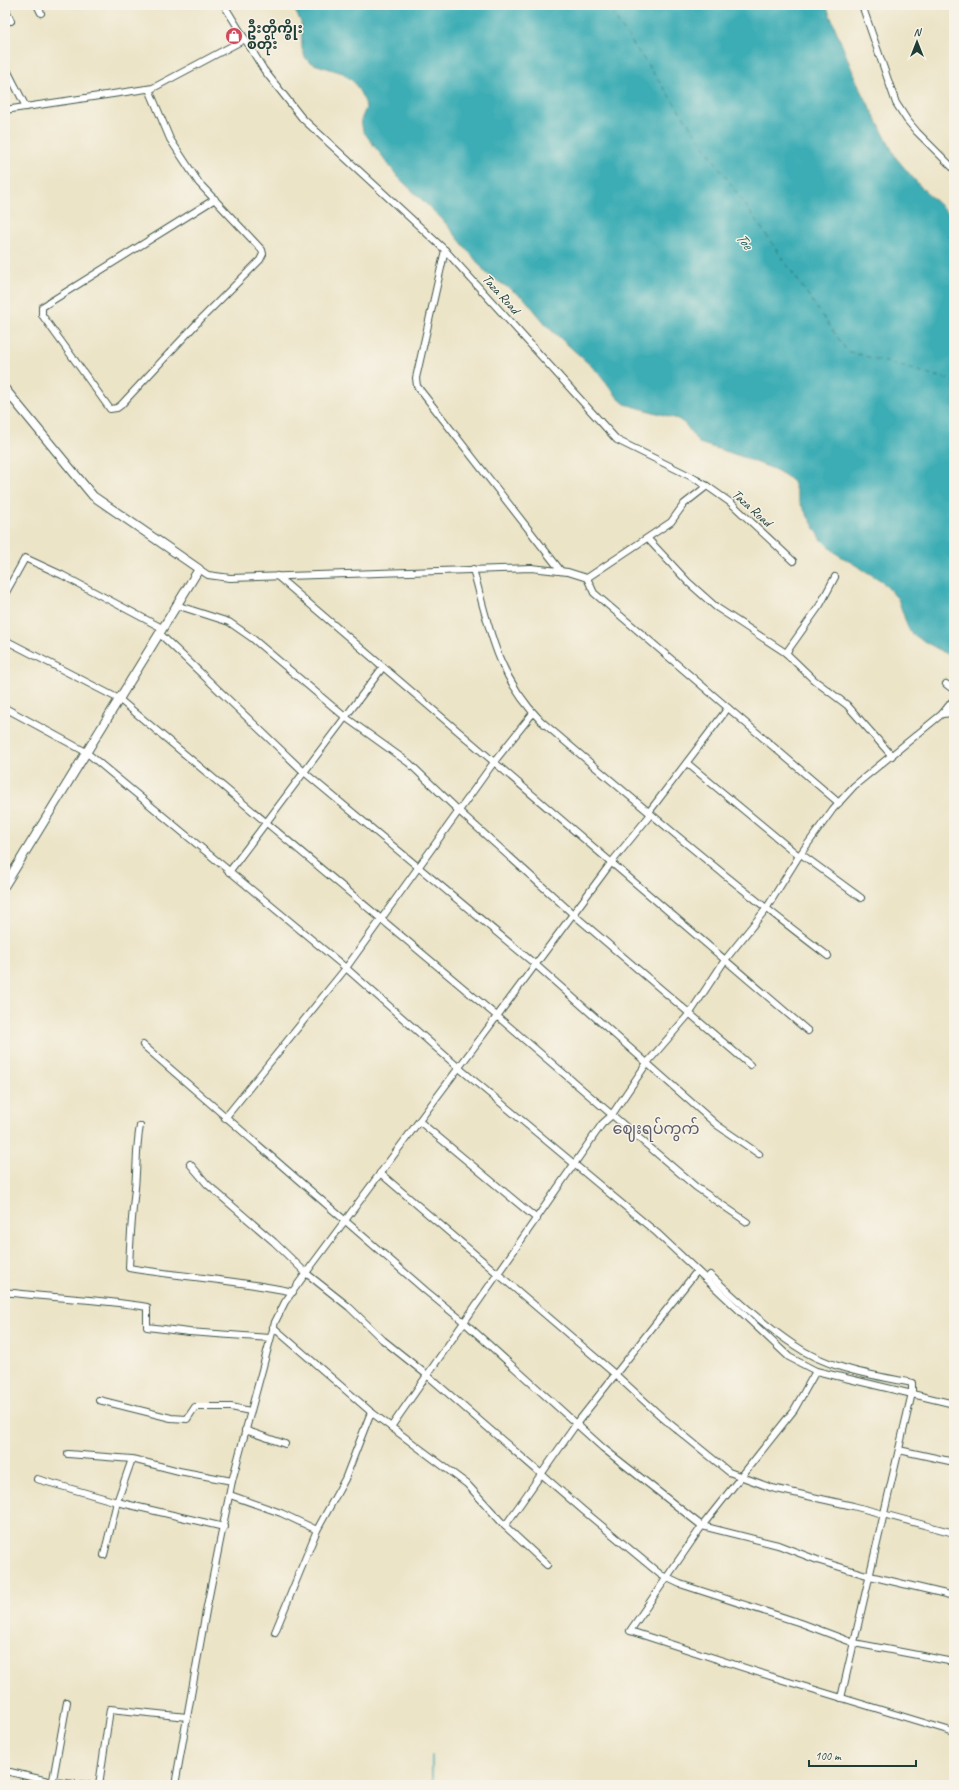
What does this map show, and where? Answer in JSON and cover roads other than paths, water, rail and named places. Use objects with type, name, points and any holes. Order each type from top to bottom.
[{"type":"street","points":[[37,5],[41,13]]},
{"type":"street","name":"Taza Road","points":[[224,5],[264,70],[302,118],[445,250],[617,440],[692,476],[707,486],[731,503],[793,561]]},
{"type":"street","points":[[862,5],[896,103],[906,120],[954,169]]},
{"type":"street","points":[[5,6],[12,22]]},
{"type":"street","points":[[5,110],[153,88],[245,39]]},
{"type":"street","points":[[5,66],[26,107]]},
{"type":"street","points":[[149,89],[170,139],[199,183],[215,199],[262,250],[262,257],[200,320],[118,408],[110,408],[42,314],[41,310],[45,304],[215,199]]},
{"type":"street","points":[[445,250],[416,378],[417,386],[515,514],[562,571]]},
{"type":"street","points":[[5,389],[94,496],[208,575],[230,578],[531,568],[562,571],[587,578],[648,539],[671,522],[684,504],[707,486]]},
{"type":"street","points":[[648,539],[688,582],[716,607],[786,653],[814,680],[847,704],[892,756]]},
{"type":"street","points":[[5,594],[25,558],[62,575],[161,630],[304,772],[536,965],[717,1125],[759,1154]]},
{"type":"street","points":[[5,885],[199,569]]},
{"type":"street","points":[[473,569],[497,654],[508,678],[524,704],[532,713],[766,909],[828,956]]},
{"type":"street","points":[[277,576],[808,1031]]},
{"type":"street","points":[[786,653],[820,605],[835,577]]},
{"type":"street","points":[[587,578],[594,593],[839,803]]},
{"type":"street","points":[[176,605],[229,622],[252,638],[345,718],[409,763],[459,812],[574,914],[750,1066]]},
{"type":"street","points":[[5,640],[119,699],[498,1017],[610,1116],[696,1187],[747,1222]]},
{"type":"street","points":[[229,872],[383,667]]},
{"type":"street","points":[[946,684],[954,690]]},
{"type":"street","points":[[391,1427],[602,1124],[610,1116],[647,1063],[690,1013],[725,960],[766,909],[800,855],[839,803],[854,786],[942,714],[954,699]]},
{"type":"street","points":[[5,708],[86,752],[346,968],[459,1068],[657,1233],[789,1357],[816,1371],[954,1404]]},
{"type":"street","points":[[176,1785],[206,1611],[232,1481],[244,1430],[273,1327],[306,1273],[498,1017],[611,863],[651,814],[649,812],[728,708]]},
{"type":"street","points":[[225,1118],[346,968],[494,762],[532,713]]},
{"type":"street","points":[[942,714],[954,713]]},
{"type":"street","points":[[687,763],[800,855],[862,898]]},
{"type":"street","points":[[143,1045],[225,1118],[464,1322],[603,1448],[702,1526],[778,1545],[820,1561],[870,1576],[954,1596]]},
{"type":"street","points":[[419,1121],[537,1219]]},
{"type":"street","points":[[140,1126],[136,1147],[135,1186],[130,1229],[129,1268],[177,1276],[257,1284],[293,1292]]},
{"type":"street","points":[[190,1164],[207,1184],[274,1242],[306,1273],[348,1307],[383,1340],[427,1375],[584,1511],[666,1577],[680,1584],[801,1623],[854,1642],[954,1662]]},
{"type":"street","points":[[380,1174],[616,1375],[692,1444],[729,1472],[772,1488],[884,1514],[954,1533]]},
{"type":"street","points":[[505,1526],[577,1423],[697,1271]]},
{"type":"street","points":[[706,1279],[710,1275],[794,1346],[832,1364],[912,1383],[912,1393],[899,1450],[840,1698]]},
{"type":"street","points":[[5,1292],[116,1302],[147,1307],[147,1327],[189,1332],[270,1338]]},
{"type":"street","points":[[273,1327],[372,1412],[467,1484],[505,1526],[547,1565]]},
{"type":"street","points":[[816,1371],[794,1410],[742,1478],[702,1526],[630,1631],[840,1698],[954,1732]]},
{"type":"street","points":[[99,1400],[171,1418],[188,1418],[195,1407],[231,1407],[250,1411]]},
{"type":"street","points":[[275,1632],[317,1530],[345,1479],[372,1412]]},
{"type":"street","points":[[244,1430],[285,1444]]},
{"type":"street","points":[[899,1450],[954,1462]]},
{"type":"street","points":[[68,1454],[132,1459],[179,1471],[232,1481]]},
{"type":"street","points":[[104,1555],[118,1502],[132,1459]]},
{"type":"street","points":[[37,1479],[118,1502],[224,1527]]},
{"type":"street","points":[[230,1495],[281,1513],[317,1530]]},
{"type":"street","points":[[52,1783],[67,1702]]},
{"type":"street","points":[[99,1785],[110,1709],[187,1717]]},
{"type":"street","points":[[10,1772],[52,1783],[88,1785]]},
{"type":"water","name":"Toe","points":[[292,5],[826,5],[856,80],[896,158],[920,186],[954,219],[954,658],[913,635],[908,628],[898,599],[882,581],[837,554],[822,540],[800,503],[793,482],[786,476],[776,470],[740,456],[699,443],[685,424],[678,419],[625,404],[618,398],[599,373],[549,328],[524,298],[487,274],[443,220],[398,177],[363,131],[361,120],[366,108],[365,102],[355,83],[343,73],[309,62],[305,57],[302,49],[301,22]]},
{"type":"waterway","points":[[432,1756],[432,1785]]},
{"type":"place","name":"ဦးတိုက္စိုး စတိုး","points":[[234,36]]},
{"type":"district","name":"ဈေးရပ်ကွက်","points":[[656,1129]]}]
